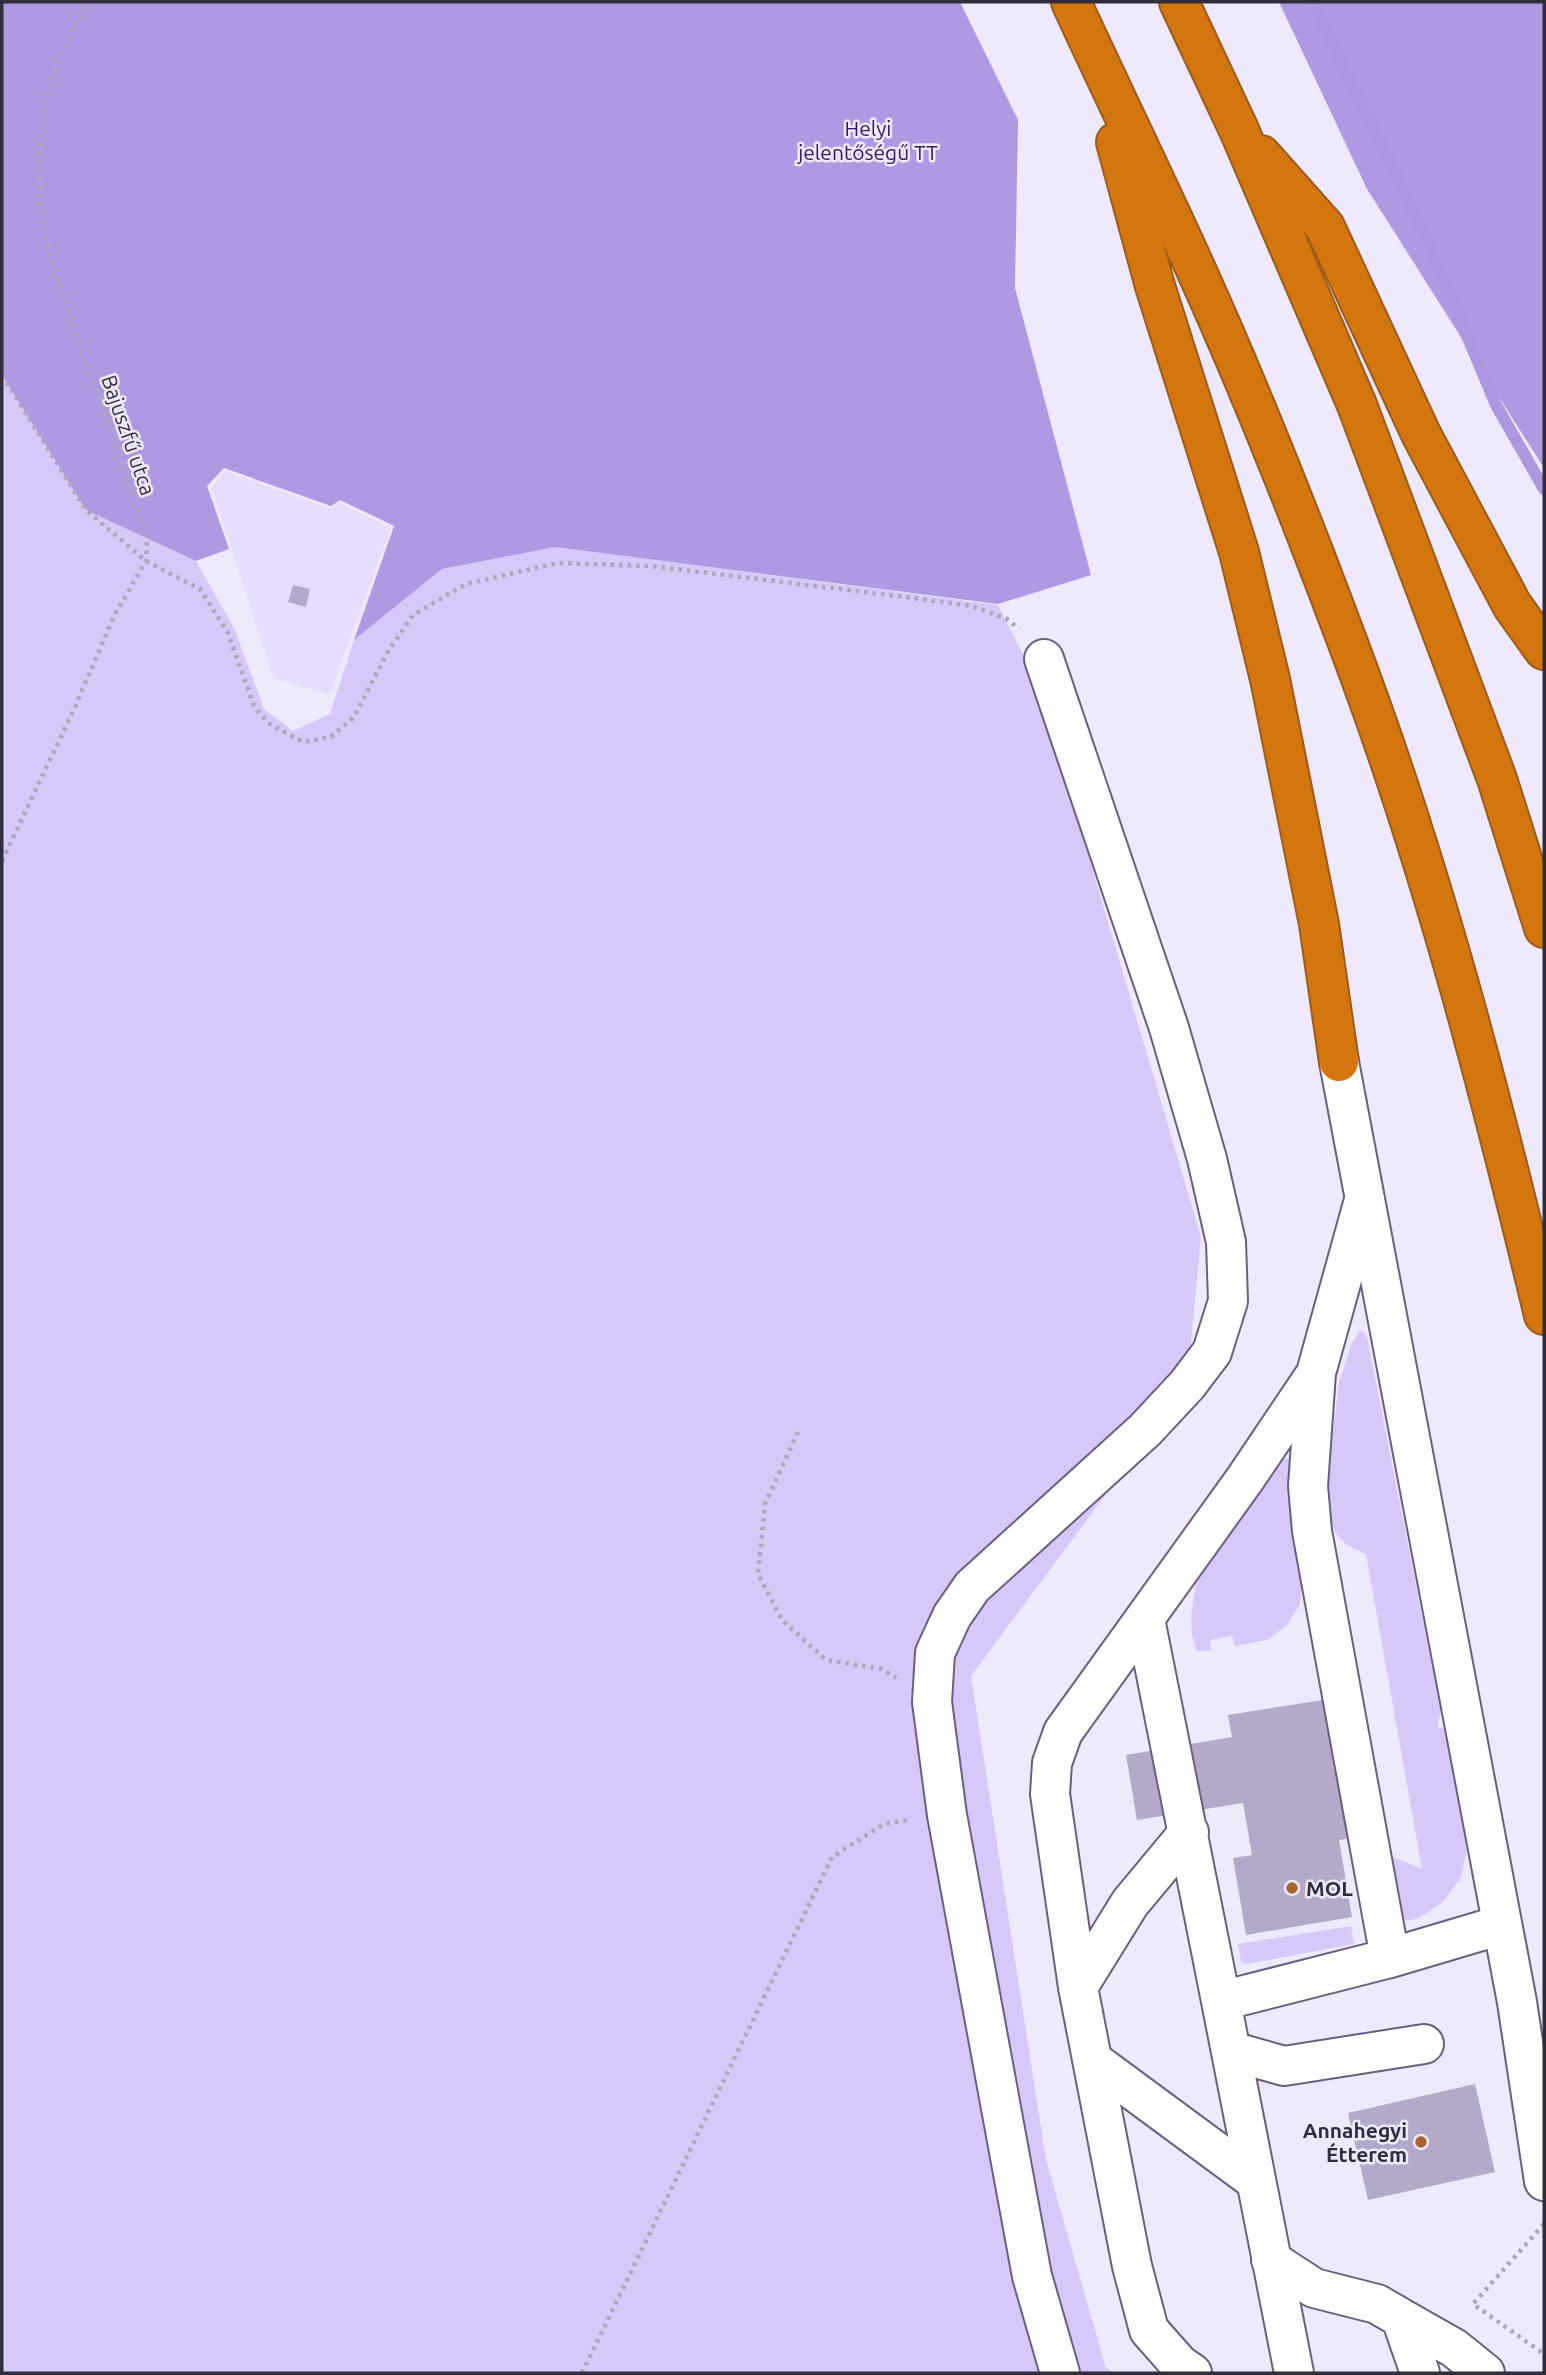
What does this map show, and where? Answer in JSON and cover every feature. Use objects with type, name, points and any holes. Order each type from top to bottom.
[{"type":"highway","points":[[1071,2],[1194,265],[1297,510],[1360,676],[1420,849],[1510,1172],[1544,1315]]},
{"type":"highway","points":[[1179,2],[1239,130],[1357,405],[1497,779],[1544,928]]},
{"type":"highway","points":[[1089,42],[1156,286],[1242,564],[1270,679],[1319,924],[1339,1062]]},
{"type":"highway","points":[[1239,130],[1325,227],[1422,434],[1513,605],[1544,650]]},
{"type":"lane","points":[[1044,659],[1173,1042],[1207,1160],[1226,1242],[1228,1301],[1212,1352],[1187,1385],[1145,1430],[972,1587],[952,1616],[935,1653],[932,1702],[947,1815],[1032,2276],[1060,2373]]},
{"type":"lane","points":[[1339,1062],[1517,2002],[1544,2181]]},
{"type":"lane","points":[[1364,1200],[1317,1373],[1308,1486],[1309,1515],[1390,1958]]},
{"type":"lane","points":[[1192,2373],[1179,2364],[1149,2330],[1132,2266],[1078,1987],[1050,1794],[1052,1763],[1063,1732],[1317,1373]]},
{"type":"lane","points":[[1145,1619],[1294,2373]]},
{"type":"lane","points":[[1078,1987],[1130,1903],[1189,1832]]},
{"type":"lane","points":[[1221,2001],[1390,1958],[1501,1925]]},
{"type":"lane","points":[[1231,2050],[1284,2066],[1424,2044]]},
{"type":"lane","points":[[1093,2060],[1256,2181]]},
{"type":"lane","points":[[1272,2260],[1314,2288],[1377,2304],[1454,2348],[1485,2373]]},
{"type":"lane","points":[[1401,2318],[1420,2373]]},
{"type":"path","name":"Bajuszfű utca","points":[[86,2],[56,65],[45,107],[39,169],[44,232],[58,281],[144,526],[146,561]]},
{"type":"path","points":[[2,375],[86,510],[146,561],[200,589],[228,633],[254,706],[268,723],[303,742],[331,737],[354,717],[387,653],[413,615],[466,584],[558,563],[674,568],[972,607],[1007,619],[1028,637],[1044,659]]},
{"type":"path","points":[[2,861],[75,707],[114,616],[146,561]]},
{"type":"path","points":[[798,1432],[765,1504],[758,1574],[782,1620],[827,1660],[882,1669],[932,1702]]},
{"type":"path","points":[[582,2373],[832,1857],[884,1824],[947,1815]]},
{"type":"path","points":[[1544,2224],[1474,2304],[1544,2354]]},
{"type":"shaded area","points":[[2,375],[86,510],[196,561],[235,630],[264,709],[293,731],[330,714],[354,640],[442,569],[555,547],[998,605],[1038,685],[1201,1237],[1187,1385],[971,1676],[1046,2160],[1106,2368],[1115,2373],[2,2373]]},
{"type":"shaded area","points":[[225,471],[331,509],[340,503],[391,528],[329,695],[273,678],[212,488]]},
{"type":"shaded area","points":[[1360,1331],[1367,1337],[1441,1712],[1439,1728],[1444,1727],[1467,1850],[1461,1877],[1443,1902],[1419,1918],[1408,1921],[1401,1917],[1393,1857],[1422,1869],[1366,1554],[1347,1545],[1337,1535],[1329,1519],[1327,1484],[1339,1382],[1352,1343]]},
{"type":"shaded area","points":[[1293,1458],[1292,1529],[1303,1584],[1299,1606],[1287,1625],[1267,1640],[1235,1646],[1232,1636],[1210,1640],[1211,1651],[1197,1651],[1192,1635],[1191,1617],[1196,1583],[1282,1460]]},
{"type":"shaded area","points":[[1351,1926],[1354,1944],[1247,1964],[1241,1962],[1238,1944]]},
{"type":"green space","name":"Helyi jelentőségű TT","points":[[2,2],[960,2],[1018,120],[1015,288],[1091,575],[998,604],[555,547],[442,569],[354,640],[394,526],[340,500],[331,506],[224,468],[207,486],[229,549],[196,561],[86,510],[2,375]]},
{"type":"green space","points":[[1279,2],[1544,2],[1544,468],[1367,189]]},
{"type":"building","points":[[293,585],[310,589],[306,607],[288,602]]},
{"type":"building","points":[[1329,1699],[1352,1838],[1339,1840],[1352,1917],[1246,1935],[1233,1858],[1252,1855],[1243,1803],[1137,1820],[1126,1755],[1232,1737],[1228,1715]]},
{"type":"building","name":"Annahegyi Étterem","points":[[1475,2084],[1495,2172],[1368,2200],[1348,2113]]},
{"type":"waterway","points":[[1312,2],[1427,240],[1496,405],[1544,489]]},
{"type":"place","name":"MOL","points":[[1292,1888]]},
{"type":"place","name":"Annahegyi Étterem","points":[[1421,2142]]}]
